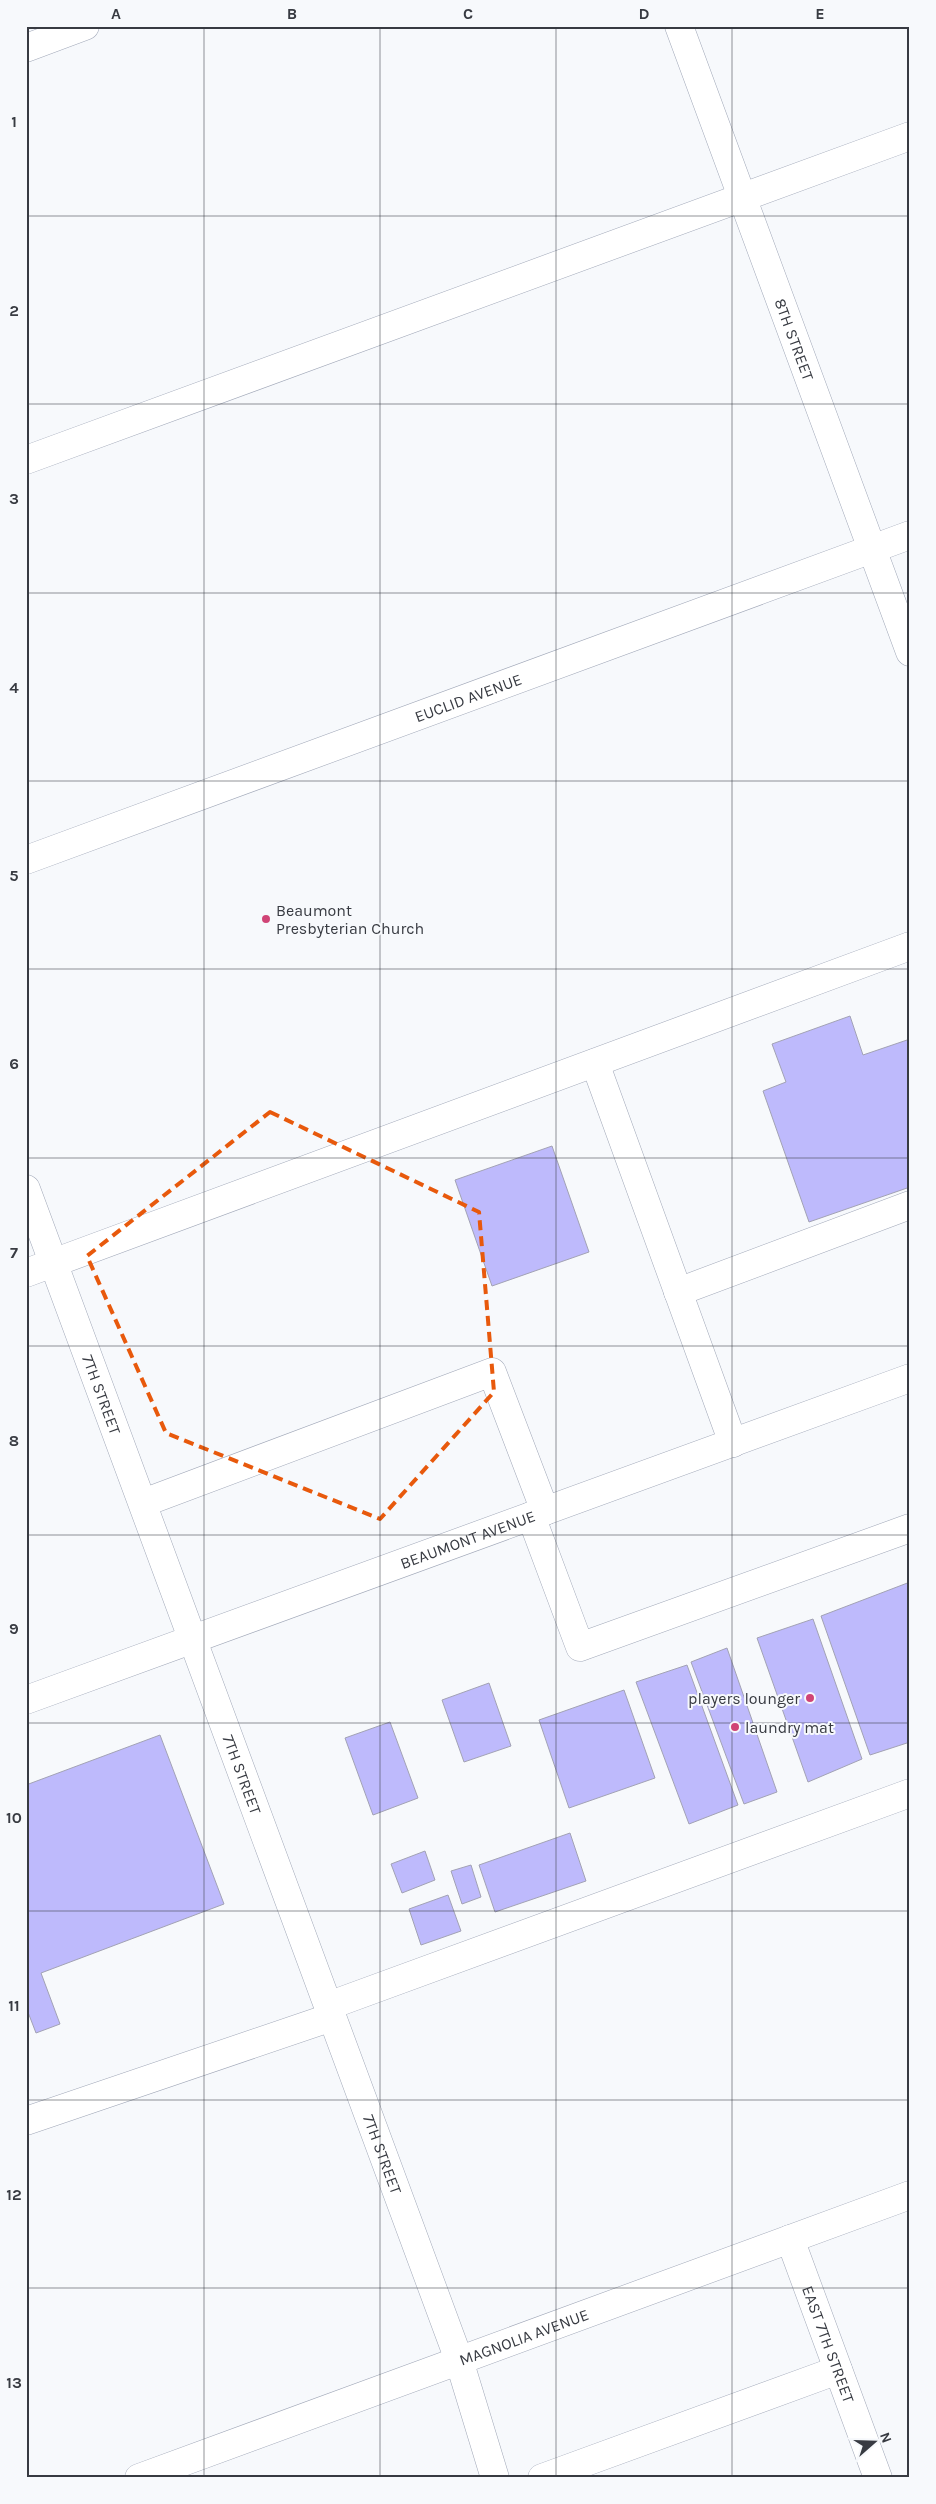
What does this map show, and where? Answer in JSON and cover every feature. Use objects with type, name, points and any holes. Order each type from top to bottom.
[{"type":"street","points":[[26,48],[85,26]]},
{"type":"street","name":"8TH STREET","points":[[679,26],[910,652]]},
{"type":"street","points":[[26,460],[910,136]]},
{"type":"street","name":"EUCLID AVENUE","points":[[26,860],[910,535]]},
{"type":"street","points":[[26,1273],[910,946]]},
{"type":"street","points":[[595,1063],[733,1442]]},
{"type":"street","name":"7TH STREET","points":[[26,1189],[459,2360],[495,2478]]},
{"type":"street","points":[[678,1292],[910,1205]]},
{"type":"street","points":[[142,1503],[492,1372],[580,1647],[910,1528]]},
{"type":"street","name":"BEAUMONT AVENUE","points":[[26,1700],[910,1378]]},
{"type":"street","points":[[26,2121],[330,2011],[910,1794]]},
{"type":"street","name":"MAGNOLIA AVENUE","points":[[139,2478],[910,2194]]},
{"type":"street","name":"EAST 7TH STREET","points":[[790,2238],[878,2478]]},
{"type":"street","points":[[542,2478],[838,2370]]},
{"type":"highlighted area","points":[[270,1112],[479,1212],[494,1392],[380,1519],[166,1433],[87,1256]]},
{"type":"building","points":[[850,1016],[863,1055],[910,1039],[910,1187],[809,1222],[763,1091],[786,1082],[772,1044]]},
{"type":"building","points":[[552,1146],[589,1252],[492,1286],[455,1180]]},
{"type":"building","points":[[910,1582],[910,1742],[870,1755],[821,1616]]},
{"type":"building","name":"players lounger","points":[[813,1619],[862,1759],[808,1782],[757,1638]]},
{"type":"building","name":"laundry mat","points":[[727,1648],[777,1792],[744,1804],[691,1662]]},
{"type":"building","points":[[687,1665],[738,1805],[689,1824],[636,1682]]},
{"type":"building","points":[[489,1683],[511,1746],[464,1762],[442,1700]]},
{"type":"building","points":[[624,1690],[655,1778],[569,1808],[539,1720]]},
{"type":"building","points":[[390,1722],[418,1798],[373,1815],[345,1738]]},
{"type":"building","points":[[160,1735],[224,1904],[41,1973],[60,2024],[36,2033],[26,2007],[26,1785]]},
{"type":"building","points":[[570,1833],[586,1881],[495,1912],[479,1865]]},
{"type":"building","points":[[425,1851],[435,1880],[402,1893],[391,1864]]},
{"type":"building","points":[[471,1865],[481,1897],[462,1904],[451,1871]]},
{"type":"building","points":[[448,1895],[461,1931],[421,1945],[409,1909]]},
{"type":"place","name":"Beaumont Presbyterian Church","points":[[266,919]]},
{"type":"place","name":"players lounger","points":[[810,1698]]},
{"type":"place","name":"laundry mat","points":[[735,1727]]}]
